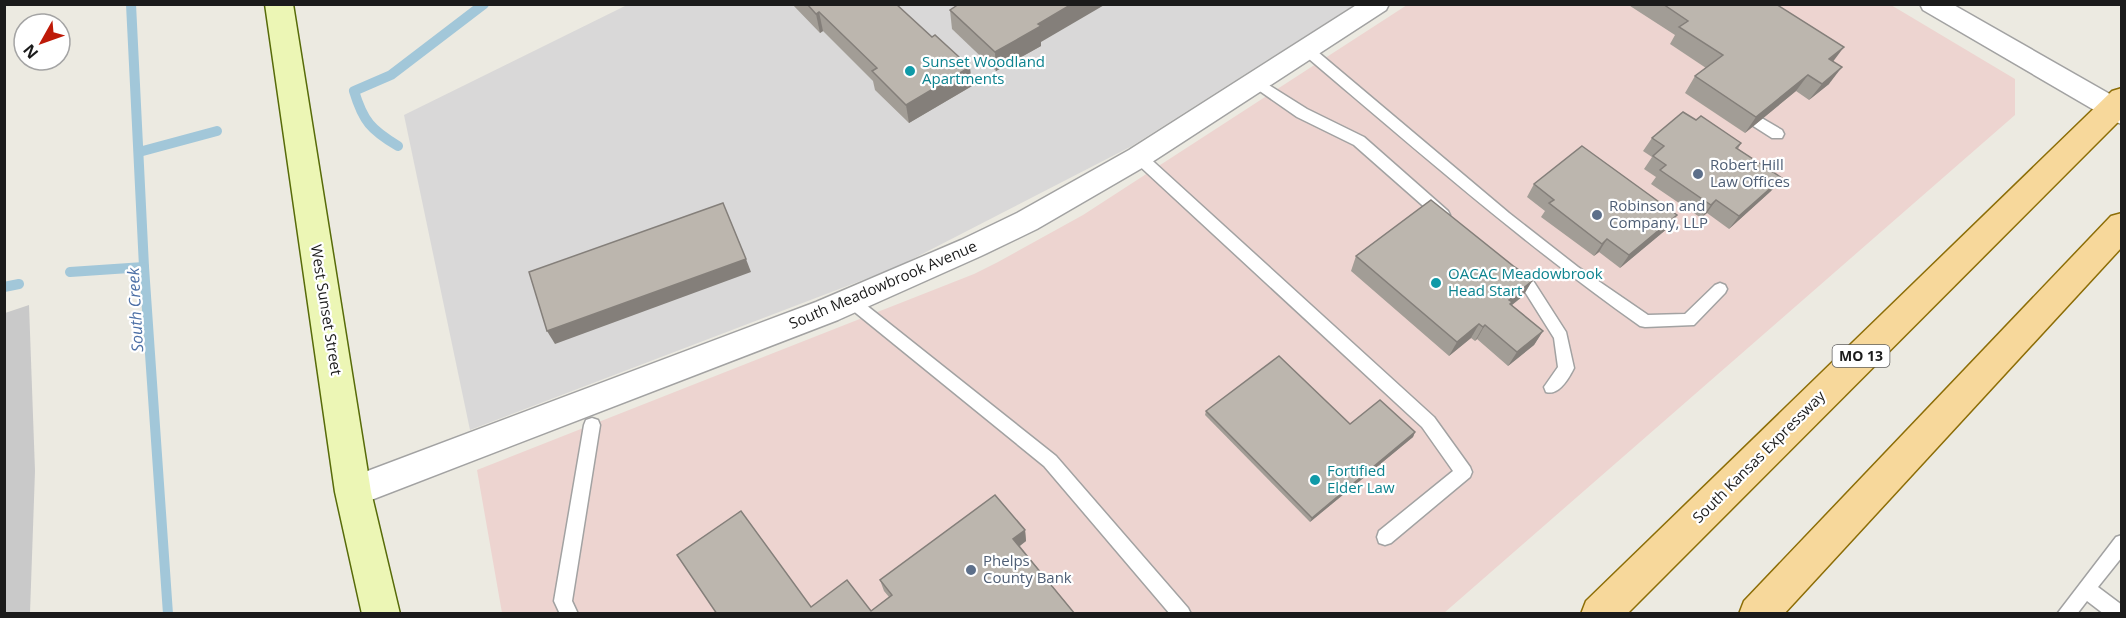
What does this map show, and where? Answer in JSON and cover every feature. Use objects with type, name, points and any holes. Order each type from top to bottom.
[{"type":"main road","name":"West Sunset Street","points":[[279,4],[353,492],[381,614]]},
{"type":"main road","name":"South Kansas Expressway","points":[[1600,614],[2118,107]]},
{"type":"main road","points":[[1758,614],[2121,225]]},
{"type":"street","name":"South Meadowbrook Avenue","points":[[353,492],[851,301],[1027,221],[1139,157],[1377,4]]},
{"type":"street","points":[[1932,4],[2118,107]]},
{"type":"lane","points":[[1307,50],[1504,217],[1573,271],[1645,321],[1689,320],[1720,289]]},
{"type":"lane","points":[[1256,82],[1302,113],[1359,141],[1456,225]]},
{"type":"lane","points":[[1728,102],[1777,134]]},
{"type":"lane","points":[[1139,157],[1428,422],[1464,472],[1385,537]]},
{"type":"lane","points":[[1500,262],[1527,283],[1561,337],[1566,368],[1552,387]]},
{"type":"lane","points":[[851,301],[1050,461],[1182,614]]},
{"type":"lane","points":[[570,614],[563,600],[592,425]]},
{"type":"lane","points":[[2067,614],[2121,543]]},
{"type":"lane","points":[[2086,588],[2119,614]]},
{"type":"shaded area","points":[[627,5],[1354,5],[1132,146],[897,267],[470,430],[404,115]]},
{"type":"shaded area","points":[[1407,5],[1891,5],[2015,79],[2015,115],[1444,613],[502,613],[477,470],[974,274],[998,262],[1083,215]]},
{"type":"shaded area","points":[[29,305],[35,471],[30,613],[5,613],[5,313]]},
{"type":"building","name":"Sunset Woodland Apartments","points":[[807,4],[896,4],[970,67],[906,105],[872,71],[877,68],[819,12],[816,14]]},
{"type":"building","points":[[959,4],[1072,4],[1038,24],[1041,26],[995,52],[950,10]]},
{"type":"building","points":[[1663,4],[1776,4],[1844,47],[1829,59],[1842,67],[1822,84],[1808,75],[1756,117],[1695,76],[1723,55],[1679,27],[1688,21]]},
{"type":"building","name":"Robert Hill Law Offices","points":[[1683,112],[1696,120],[1701,116],[1741,143],[1736,148],[1782,178],[1739,216],[1716,200],[1711,205],[1660,170],[1666,165],[1653,156],[1664,146],[1652,138]]},
{"type":"building","name":"Robinson and Company, LLP","points":[[1582,146],[1677,215],[1629,255],[1607,239],[1602,244],[1549,203],[1554,200],[1534,184]]},
{"type":"building","name":"OACAC Meadowbrook Head Start","points":[[1431,200],[1532,281],[1509,300],[1512,302],[1510,304],[1543,331],[1517,352],[1485,325],[1483,327],[1479,324],[1457,342],[1356,256]]},
{"type":"building","points":[[723,203],[746,259],[547,331],[529,272]]},
{"type":"building","name":"Fortified Elder Law","points":[[1279,356],[1350,424],[1380,400],[1415,432],[1312,518],[1206,411]]},
{"type":"building","points":[[995,495],[1025,530],[1013,539],[1075,614],[717,614],[677,555],[741,511],[811,607],[847,580],[871,611],[892,595],[880,580]]},
{"type":"waterway","name":"South Creek","points":[[131,4],[144,267]]},
{"type":"waterway","points":[[398,146],[369,124],[354,91],[391,75],[484,4]]},
{"type":"waterway","points":[[139,152],[217,131]]},
{"type":"waterway","points":[[70,272],[144,267]]},
{"type":"waterway","name":"South Creek","points":[[144,267],[168,614]]},
{"type":"waterway","points":[[4,287],[19,284]]},
{"type":"place","name":"Sunset Woodland Apartments","points":[[910,71]]},
{"type":"place","name":"Robert Hill Law Offices","points":[[1698,174]]},
{"type":"place","name":"Robinson and Company, LLP","points":[[1597,215]]},
{"type":"place","name":"OACAC Meadowbrook Head Start","points":[[1436,283]]},
{"type":"place","name":"Fortified Elder Law","points":[[1315,480]]},
{"type":"place","name":"Phelps County Bank","points":[[971,570]]}]
